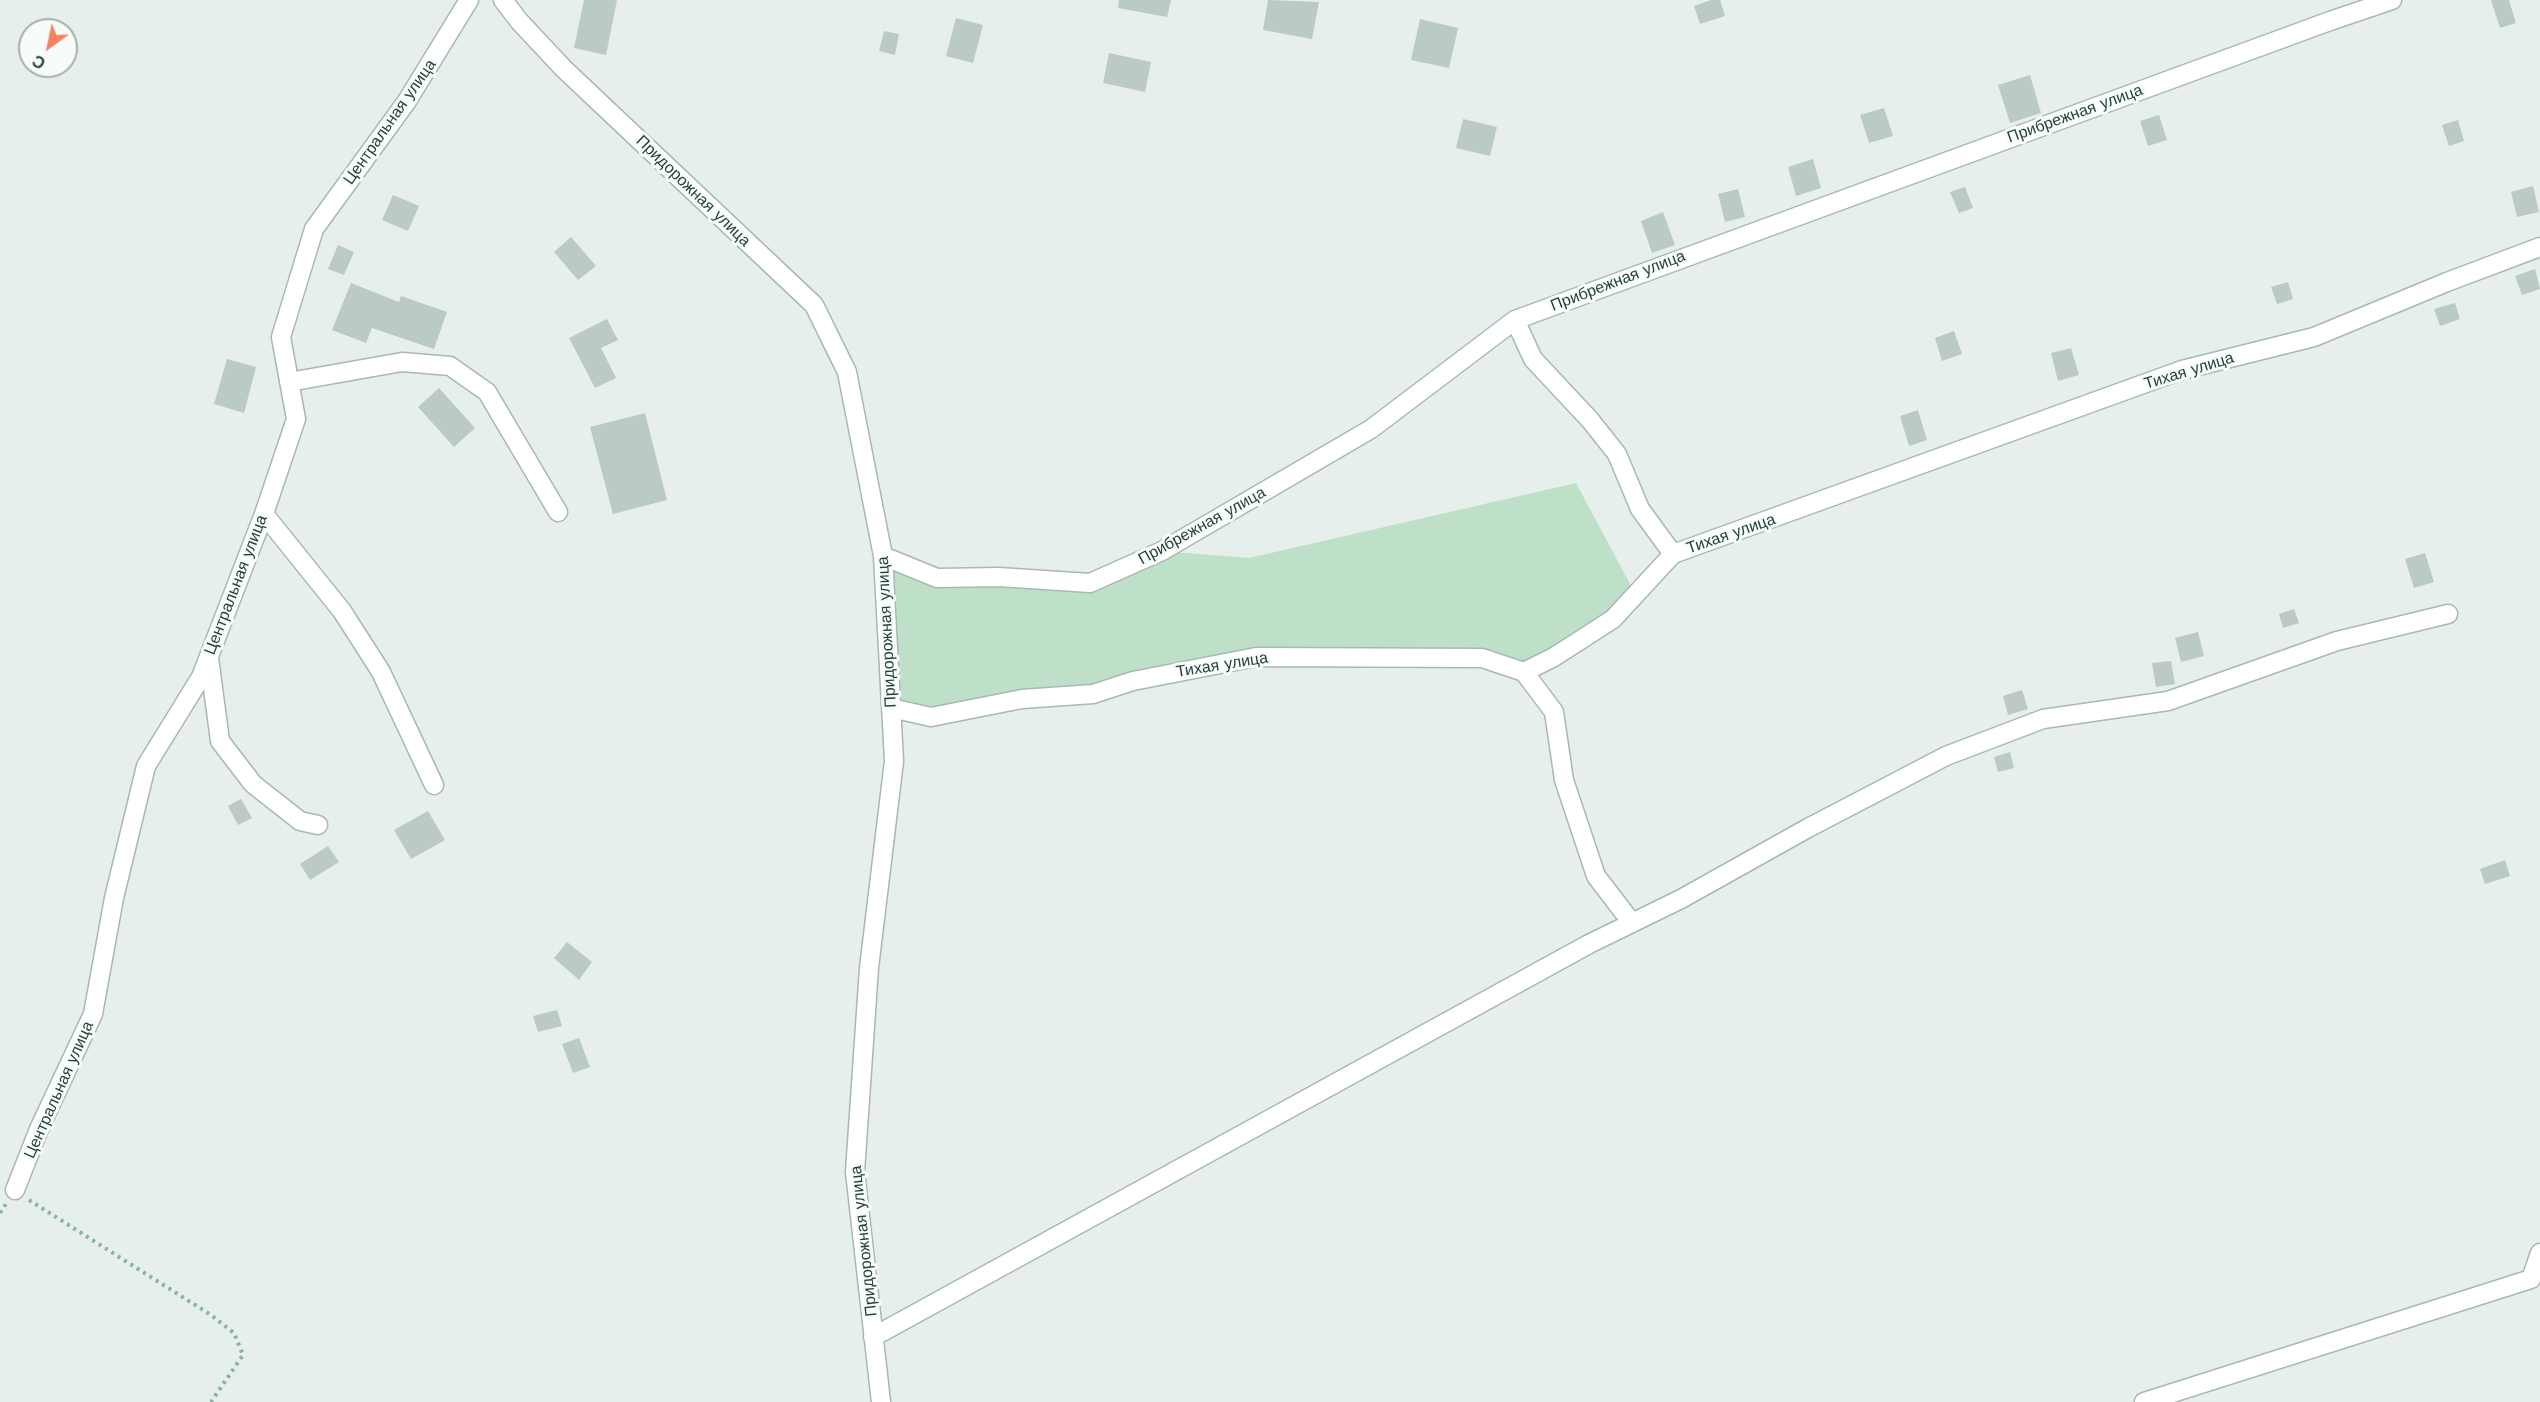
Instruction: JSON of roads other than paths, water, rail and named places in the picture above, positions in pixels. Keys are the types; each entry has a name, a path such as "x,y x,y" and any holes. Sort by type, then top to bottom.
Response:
{"street":[{"name":"Центральная улица","path":"15,1191 39,1130 93,1014 114,898 146,766 201,677 264,514 296,419 281,337 314,229 407,101 470,0"},
{"name":"Придорожная улица","path":"503,0 519,21 564,69 814,305 847,372 883,556 894,761 869,968 855,1172 881,1402"},
{"name":"Прибрежная улица","path":"883,556 937,578 999,577 1090,583 1162,551 1371,429 1515,320 2391,0"},
{"name":"Тихая улица","path":"891,708 931,717 1022,699 1093,694 1133,681 1256,657 1482,658 1524,672 1554,657 1613,619 1673,554 2182,370 2314,337 2447,282 2540,248"},
{"path":"1515,320 1533,359 1590,420 1617,454 1640,509 1673,554"},
{"path":"289,382 402,362 450,366 487,392 558,512"},
{"path":"264,514 342,611 381,672 434,785"},
{"path":"873,1337 1632,923 1946,756 2043,719 2168,701 2337,641 2448,614"},
{"path":"208,657 220,741 253,784 300,821 318,825"},
{"path":"1524,672 1554,712 1564,780 1596,876 1632,923"},
{"path":"2144,1402 2531,1279 2540,1253"}]}
